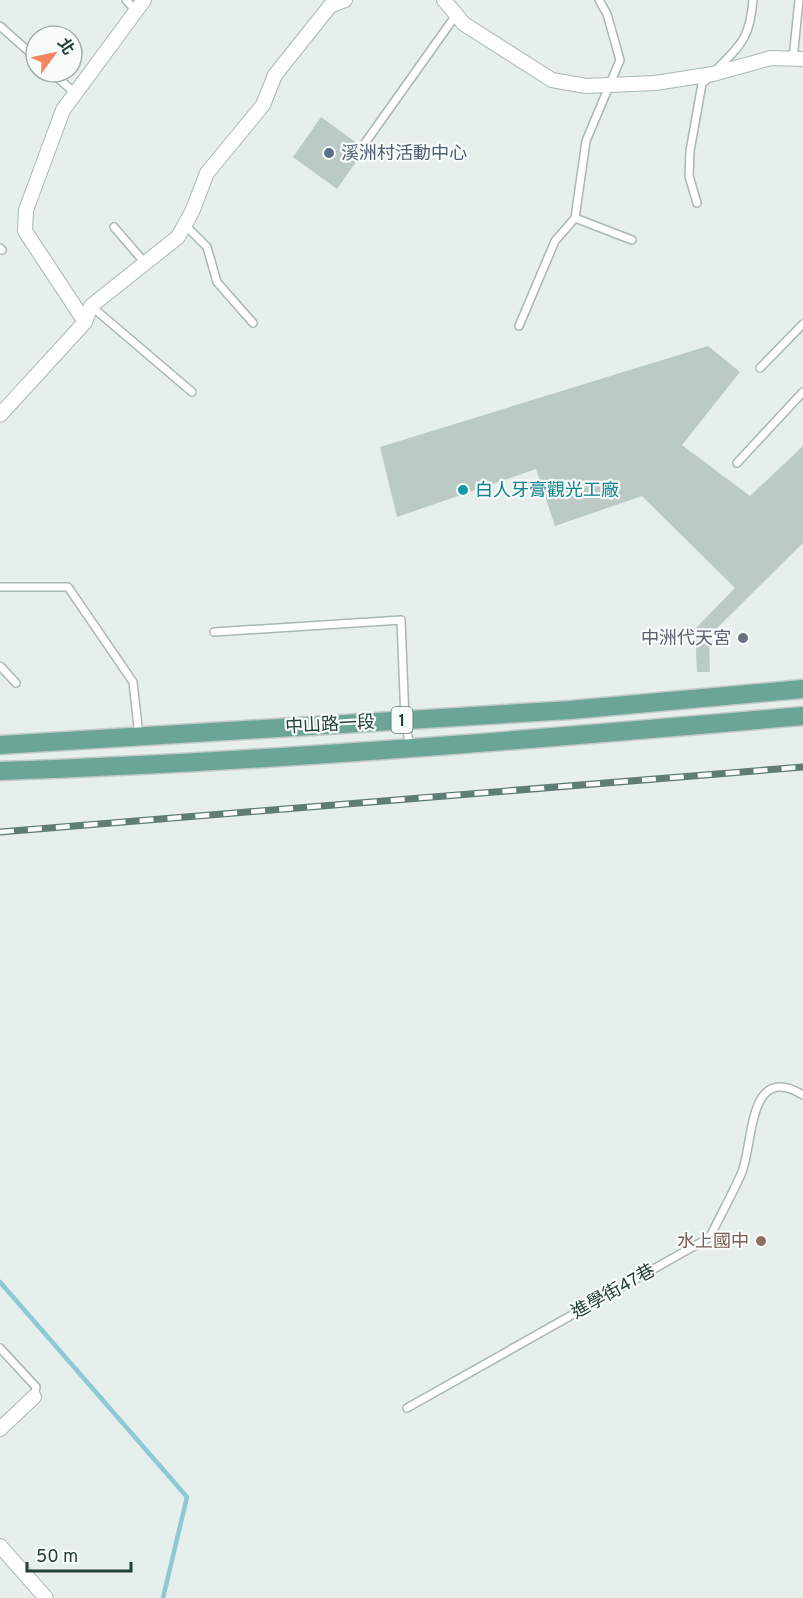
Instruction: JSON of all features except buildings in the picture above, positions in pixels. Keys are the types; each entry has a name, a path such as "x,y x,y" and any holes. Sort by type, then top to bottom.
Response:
{"main road":[{"name":"中山路一段","path":"0,746 570,710 803,689"},
{"name":"中山路一段","path":"0,771 119,767 410,748 803,716"}],"street":[{"path":"0,415 85,322 91,306 178,237 207,173 262,105 275,75 330,6 345,0"},
{"path":"444,0 464,24 552,80 586,86 655,83 713,74 771,58 798,59"},
{"path":"85,322 25,231 26,210 63,110 140,5"},
{"path":"0,1429 34,1397"},
{"path":"0,1546 46,1598"}],"lane":[{"path":"126,0 140,5"},
{"path":"519,326 555,241 575,218 586,141 620,60 607,14 599,0"},
{"path":"697,203 689,176 690,151 702,84 746,38 751,22 753,0"},
{"path":"798,59 799,0"},
{"path":"365,143 456,15"},
{"path":"0,27 24,48"},
{"path":"65,84 75,93"},
{"path":"575,218 633,240"},
{"path":"185,225 207,247 217,282 254,323"},
{"path":"114,227 145,263"},
{"path":"91,306 192,392"},
{"path":"760,368 803,324"},
{"path":"736,463 803,392"},
{"path":"0,587 68,587 133,682 139,738"},
{"path":"214,632 401,620 405,720 410,748"},
{"path":"0,666 16,683"},
{"name":"進學街47巷","path":"407,1408 705,1240 711,1235 742,1170 757,1107 762,1097 768,1090 779,1085 788,1086 803,1095"},
{"path":"0,1348 36,1387 34,1397"}],"waterway":[{"path":"0,1282 187,1497 163,1598"}],"railway":[{"path":"0,832 803,767"}],"place":[{"name":"溪洲村活動中心","path":"329,153"},
{"name":"白人牙膏觀光工廠","path":"463,490"},
{"name":"中洲代天宮","path":"743,638"},
{"name":"水上國中","path":"761,1241"}]}
